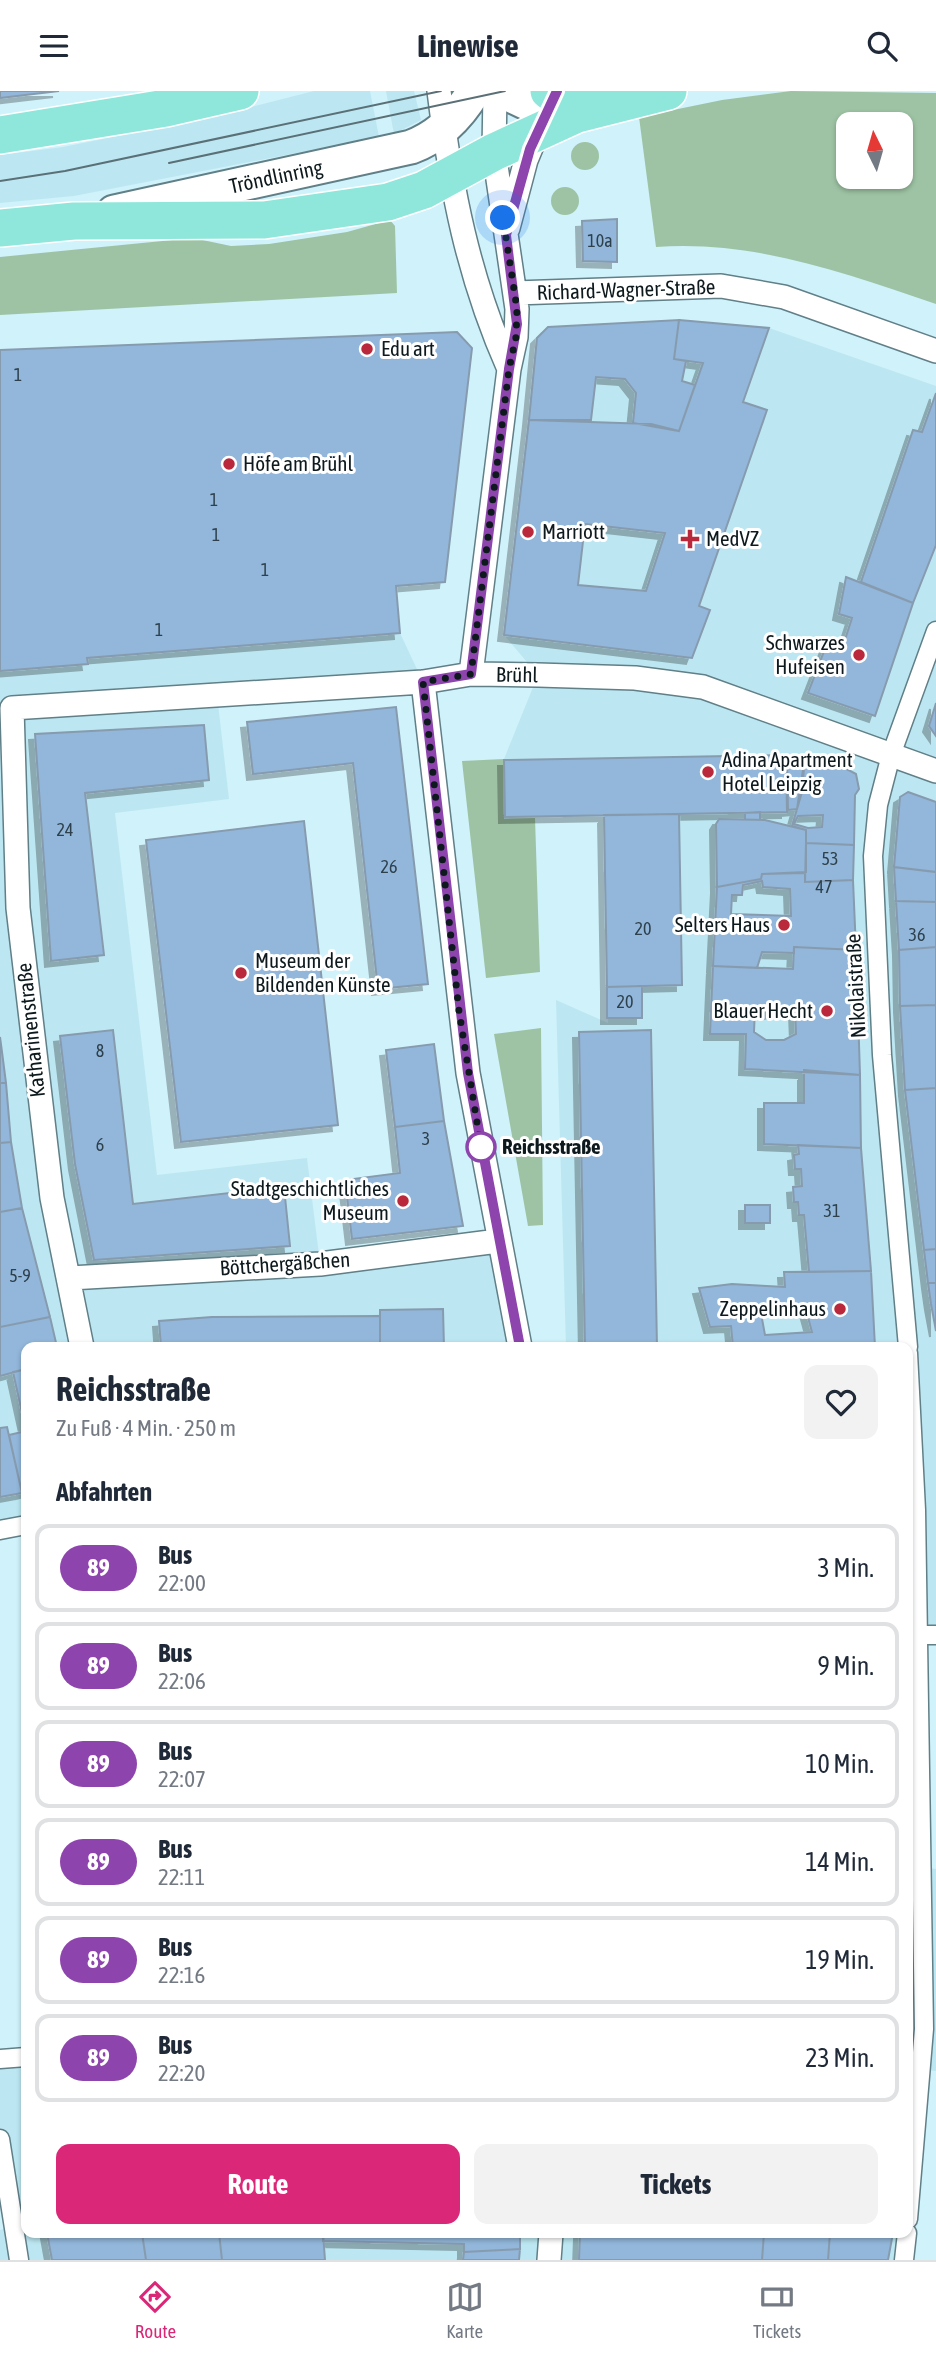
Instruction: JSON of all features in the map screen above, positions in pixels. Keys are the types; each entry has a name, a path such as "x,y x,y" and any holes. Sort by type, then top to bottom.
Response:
{"main road":[{"path":"0,135 166,108 240,91"},
{"path":"549,91 574,103 598,108"},
{"name":"Tröndlinring","path":"74,221 398,151 422,143 475,114 538,131 598,108 668,91"},
{"path":"475,114 541,106 598,108"},
{"name":"Tröndlinring","path":"0,228 74,221 264,220 388,202 424,190 475,114"}],"street":[{"path":"471,674 509,369 516,337 515,293 506,235 475,114"},
{"path":"475,114 465,247 491,328 509,369"},
{"path":"506,235 522,173 538,131"},
{"name":"Richard-Wagner-Straße","path":"515,293 685,286 755,291 784,297 936,351"},
{"name":"Nikolaistraße","path":"908,1342 881,1043 873,856 878,806 891,755 936,631"},
{"name":"Brühl","path":"6,709 423,682 471,674 635,678 703,687 936,772"},
{"path":"423,682 459,1011 498,1241 519,1342"},
{"name":"Katharinenstraße","path":"6,709 18,908 42,1133 52,1198 81,1342"},
{"name":"Böttchergäßchen","path":"70,1278 320,1264 498,1241"},
{"path":"913,1451 916,1510 913,1714 928,1868 922,2070 913,2166"},
{"path":"0,1530 21,1526"},
{"path":"916,1635 936,1635"},
{"path":"0,2059 21,2057"},
{"path":"0,2139 7,2228 19,2260"},
{"path":"549,2260 551,2238"},
{"path":"904,2260 906,2238"}],"shaded area":[{"path":"314,91 370,91 379,137 74,196 0,203 0,155 63,147 207,118"},
{"path":"386,91 414,91 421,120 394,134"},
{"path":"679,320 769,328 936,386 936,1635 917,1635 921,1867 936,1869 936,2071 922,2070 913,2166 913,1342 566,1342 556,1000 608,1023 604,816 504,819 504,759 538,675 504,635 537,338"},
{"path":"457,332 472,348 445,582 396,586 400,633 423,682 217,695 229,799 115,813 157,1175 307,1158 320,1263 498,1241 519,1342 21,1342 21,1526 0,1530 0,350"},
{"path":"21,2057 21,2238 906,2238 904,2260 0,2260 0,2230 13,2227 0,2139 0,2059"}],"green space":[{"path":"791,91 936,93 936,304 799,261 729,249 656,247 639,117 722,100"},
{"path":"585,142 595,146 599,156 595,166 585,170 575,166 571,156 575,146"},
{"path":"565,187 575,191 579,201 575,211 565,215 555,211 551,201 555,191"},
{"path":"390,220 395,226 397,293 0,315 0,257 193,238 231,246 269,244 347,232"},
{"path":"504,759 504,819 535,818 540,972 486,978 462,761"},
{"path":"541,1028 543,1225 528,1226 494,1034"}],"building":[{"path":"0,91 59,91 0,98"},
{"path":"617,219 617,262 583,261 582,221"},
{"path":"679,320 769,328 743,402 767,410 699,606 710,610 692,658 504,635 529,420 651,424 679,431 703,363 674,359","holes":["585,524 665,533 646,591 578,585"]},
{"path":"679,320 674,359 686,361 682,381 695,385 679,431 633,423 636,393 625,379 596,377 591,420 529,420 537,338 548,327"},
{"name":"Höfe am Brühl","path":"457,332 472,348 445,582 396,586 400,633 87,658 88,664 0,671 0,350"},
{"path":"936,393 936,545 913,603 861,582 913,430 922,432"},
{"name":"Schwarzes Hufeisen","path":"846,577 913,603 875,716 808,693 828,641 843,646 852,618 839,614"},
{"path":"936,703 936,736 929,726"},
{"path":"396,707 428,984 378,989 353,763 253,774 247,722"},
{"path":"204,725 209,780 85,793 104,955 51,961 35,734"},
{"path":"786,755 787,812 505,817 504,760"},
{"path":"805,757 836,768 841,766 856,774 859,789 855,795 854,845 806,843 806,830 792,826 802,792","holes":["823,815 822,827 808,828 794,824 798,816"]},
{"path":"805,757 797,809 788,810 787,758"},
{"path":"908,792 936,802 936,872 894,867 900,797"},
{"path":"760,812 760,820 745,820 745,813"},
{"path":"679,814 682,985 607,987 604,815"},
{"path":"719,819 765,820 806,830 806,872 762,874 761,879 717,887 716,824"},
{"name":"Museum der Bildenden Künste","path":"304,821 338,1125 181,1142 146,840"},
{"path":"806,843 854,845 853,880 805,882"},
{"path":"894,867 936,872 936,902 896,901"},
{"name":"Selters Haus","path":"805,873 805,882 853,880 856,950 794,947 794,953 762,952 757,968 713,966 717,887 761,879 762,874","holes":["762,881 763,887 790,889 791,916 731,914 732,895 742,895 743,885"]},
{"path":"896,901 936,902 936,947 899,950"},
{"name":"Blauer Hecht","path":"794,947 856,950 860,1075 745,1069 746,1034 710,1034 713,966 793,969","holes":["755,1008 769,1013 795,1009 796,1034 784,1040 766,1040 754,1032"]},
{"path":"936,947 936,1005 900,1006 899,950"},
{"path":"642,986 642,1018 607,1018 607,987"},
{"path":"936,1005 936,1088 905,1090 900,1006"},
{"path":"113,1030 133,1204 284,1187 290,1246 94,1260 75,1164 60,1036"},
{"path":"651,1030 657,1342 585,1342 579,1032"},
{"path":"0,1037 2,1052 6,1083 0,1083"},
{"path":"434,1044 444,1121 395,1127 386,1050"},
{"path":"804,1070 860,1075 861,1148 764,1144 764,1103 804,1103"},
{"path":"0,1083 6,1083 11,1142 0,1143"},
{"path":"936,1088 936,1249 924,1250 905,1090"},
{"name":"Stadtgeschichtliches Museum","path":"444,1121 463,1226 352,1239 345,1180 400,1173 395,1127"},
{"path":"11,1142 22,1208 0,1212 0,1143"},
{"path":"798,1145 861,1148 871,1271 809,1272 804,1215 799,1215 798,1202 794,1202 793,1187 802,1186 801,1169 795,1169 794,1155 799,1154"},
{"path":"745,1205 770,1205 770,1223 745,1223"},
{"path":"22,1208 50,1317 0,1327 0,1212"},
{"path":"936,1249 936,1283 928,1283 924,1250"},
{"name":"Zeppelinhaus","path":"871,1271 875,1342 733,1342 731,1326 710,1327 699,1288 732,1284 785,1287 784,1272","holes":["810,1305 806,1310 812,1332 765,1335 760,1308"]},
{"path":"928,1283 936,1283 936,1331 931,1304"},
{"path":"443,1309 444,1342 380,1342 380,1310"},
{"path":"380,1316 380,1342 161,1342 159,1321 212,1317"},
{"path":"50,1317 56,1342 21,1342 21,1370 0,1376 0,1327"},
{"path":"21,1370 21,1408 13,1372"},
{"path":"7,1427 21,1493 0,1497 0,1428"},
{"path":"21,1432 21,1489 9,1435"},
{"path":"48,2238 143,2238 146,2260 52,2260"},
{"path":"143,2238 220,2238 222,2260 146,2260"},
{"path":"220,2238 323,2238 325,2260 222,2260"},
{"path":"323,2238 520,2238 520,2249 464,2252 464,2244 323,2241"},
{"path":"580,2238 764,2238 762,2260 579,2260"},
{"path":"764,2238 830,2238 828,2260 762,2260"},
{"path":"830,2238 892,2238 888,2260 828,2260"},
{"path":"520,2249 519,2260 463,2260 464,2252"}],"tram line":[{"path":"0,181 65,171 441,91"},
{"path":"169,163 505,91"}],"bus line":[{"name":"89","path":"519,1342 468,1073 423,682 471,674 509,369 516,337 517,309 506,235 530,149 557,91"}],"place":[{"name":"Edu art","path":"367,349"},
{"name":"Höfe am Brühl","path":"229,464"},
{"name":"Marriott","path":"528,532"},
{"name":"MedVZ","path":"690,539"},
{"name":"Schwarzes Hufeisen","path":"859,655"},
{"name":"Adina Apartment Hotel Leipzig","path":"708,772"},
{"name":"Selters Haus","path":"784,925"},
{"name":"Museum der Bildenden Künste","path":"241,973"},
{"name":"Blauer Hecht","path":"827,1011"},
{"name":"Reichsstraße","path":"481,1147"},
{"name":"Stadtgeschichtliches Museum","path":"403,1201"},
{"name":"Zeppelinhaus","path":"840,1309"}],"route":[{"path":"481,1147 459,1011 423,682 471,674 517,324 503,218"}]}
